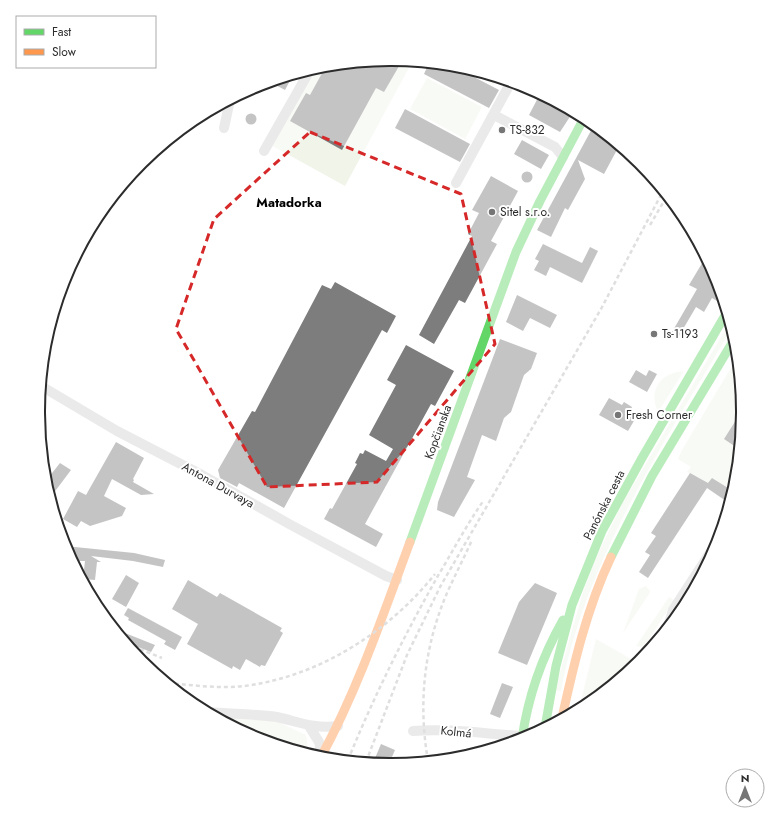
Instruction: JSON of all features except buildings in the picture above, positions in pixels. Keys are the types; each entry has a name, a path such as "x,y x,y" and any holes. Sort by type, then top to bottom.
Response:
{"main road":[{"name":"Kopčianska","path":"324,751 338,726 371,649 516,252 581,124"},
{"name":"Panónska cesta","path":"547,720 556,666 572,605 602,531 613,509 723,319"},
{"path":"564,711 575,660 584,630 599,586 615,549 654,475 729,347"},
{"path":"524,731 536,678 555,632 572,605"}],"street":[{"path":"264,151 306,77"},
{"path":"456,183 508,87"},
{"path":"224,128 228,107"},
{"path":"494,115 555,147 563,157"},
{"name":"Antona Durvaya","path":"46,389 117,431 202,475 386,576 397,580"},
{"path":"672,612 693,580"},
{"path":"222,713 276,717 309,726 325,728 338,726"},
{"path":"309,726 319,742 320,750"},
{"name":"Kolmá","path":"413,731 441,729 508,737"}],"highlighted area":[{"path":"310,132 461,194 495,344 377,482 267,487 176,329 214,219"}],"shaded area":[{"path":"390,66 409,67 345,186 269,144 306,77 345,69"},
{"path":"427,78 482,107 465,139 410,109"},
{"path":"483,79 495,83 494,85"},
{"path":"725,330 727,336 655,458 630,503 608,548 589,594 573,642 561,691 555,690 583,592 595,560 622,504"},
{"path":"733,365 736,412 735,435 733,457 727,487 712,478 706,487 701,484 703,480 687,472 691,467 678,459"},
{"path":"684,371 658,412 654,397 658,384 668,375"},
{"path":"646,586 650,591 649,594 623,633 639,589"},
{"path":"669,597 674,600 645,645 643,647 636,646"},
{"path":"596,639 632,659 601,686 581,699"},
{"path":"230,718 276,721 306,735 308,748 258,731"}],"railway":[{"path":"368,757 407,655 440,587 601,309 660,196"},
{"path":"650,225 664,201"},
{"path":"350,755 379,689 414,619 439,574 484,500"},
{"path":"427,756 425,739 424,697 428,655 439,613 472,540"},
{"path":"177,684 225,687 244,686 272,681 299,673 325,662 374,633 417,595 435,574"},
{"path":"139,649 162,658"}],"traffic: fast":[{"path":"410,542 516,252 540,201 581,124"},
{"path":"546,720 556,666 572,605 602,531 642,458 723,319"},
{"path":"611,557 652,476 729,347"},
{"path":"524,731 528,707 537,677 555,634 563,620"}],"traffic: slow":[{"path":"324,751 347,705 380,624 410,542"},
{"path":"564,711 576,656 588,616 602,576 611,557"}],"place":[{"name":"TS-832","path":"502,130"},
{"name":"Sitel s.r.o.","path":"492,212"},
{"name":"Ts-1193","path":"654,334"},
{"name":"Fresh Corner","path":"618,415"}],"district":[{"name":"Matadorka","path":"289,202"}]}
